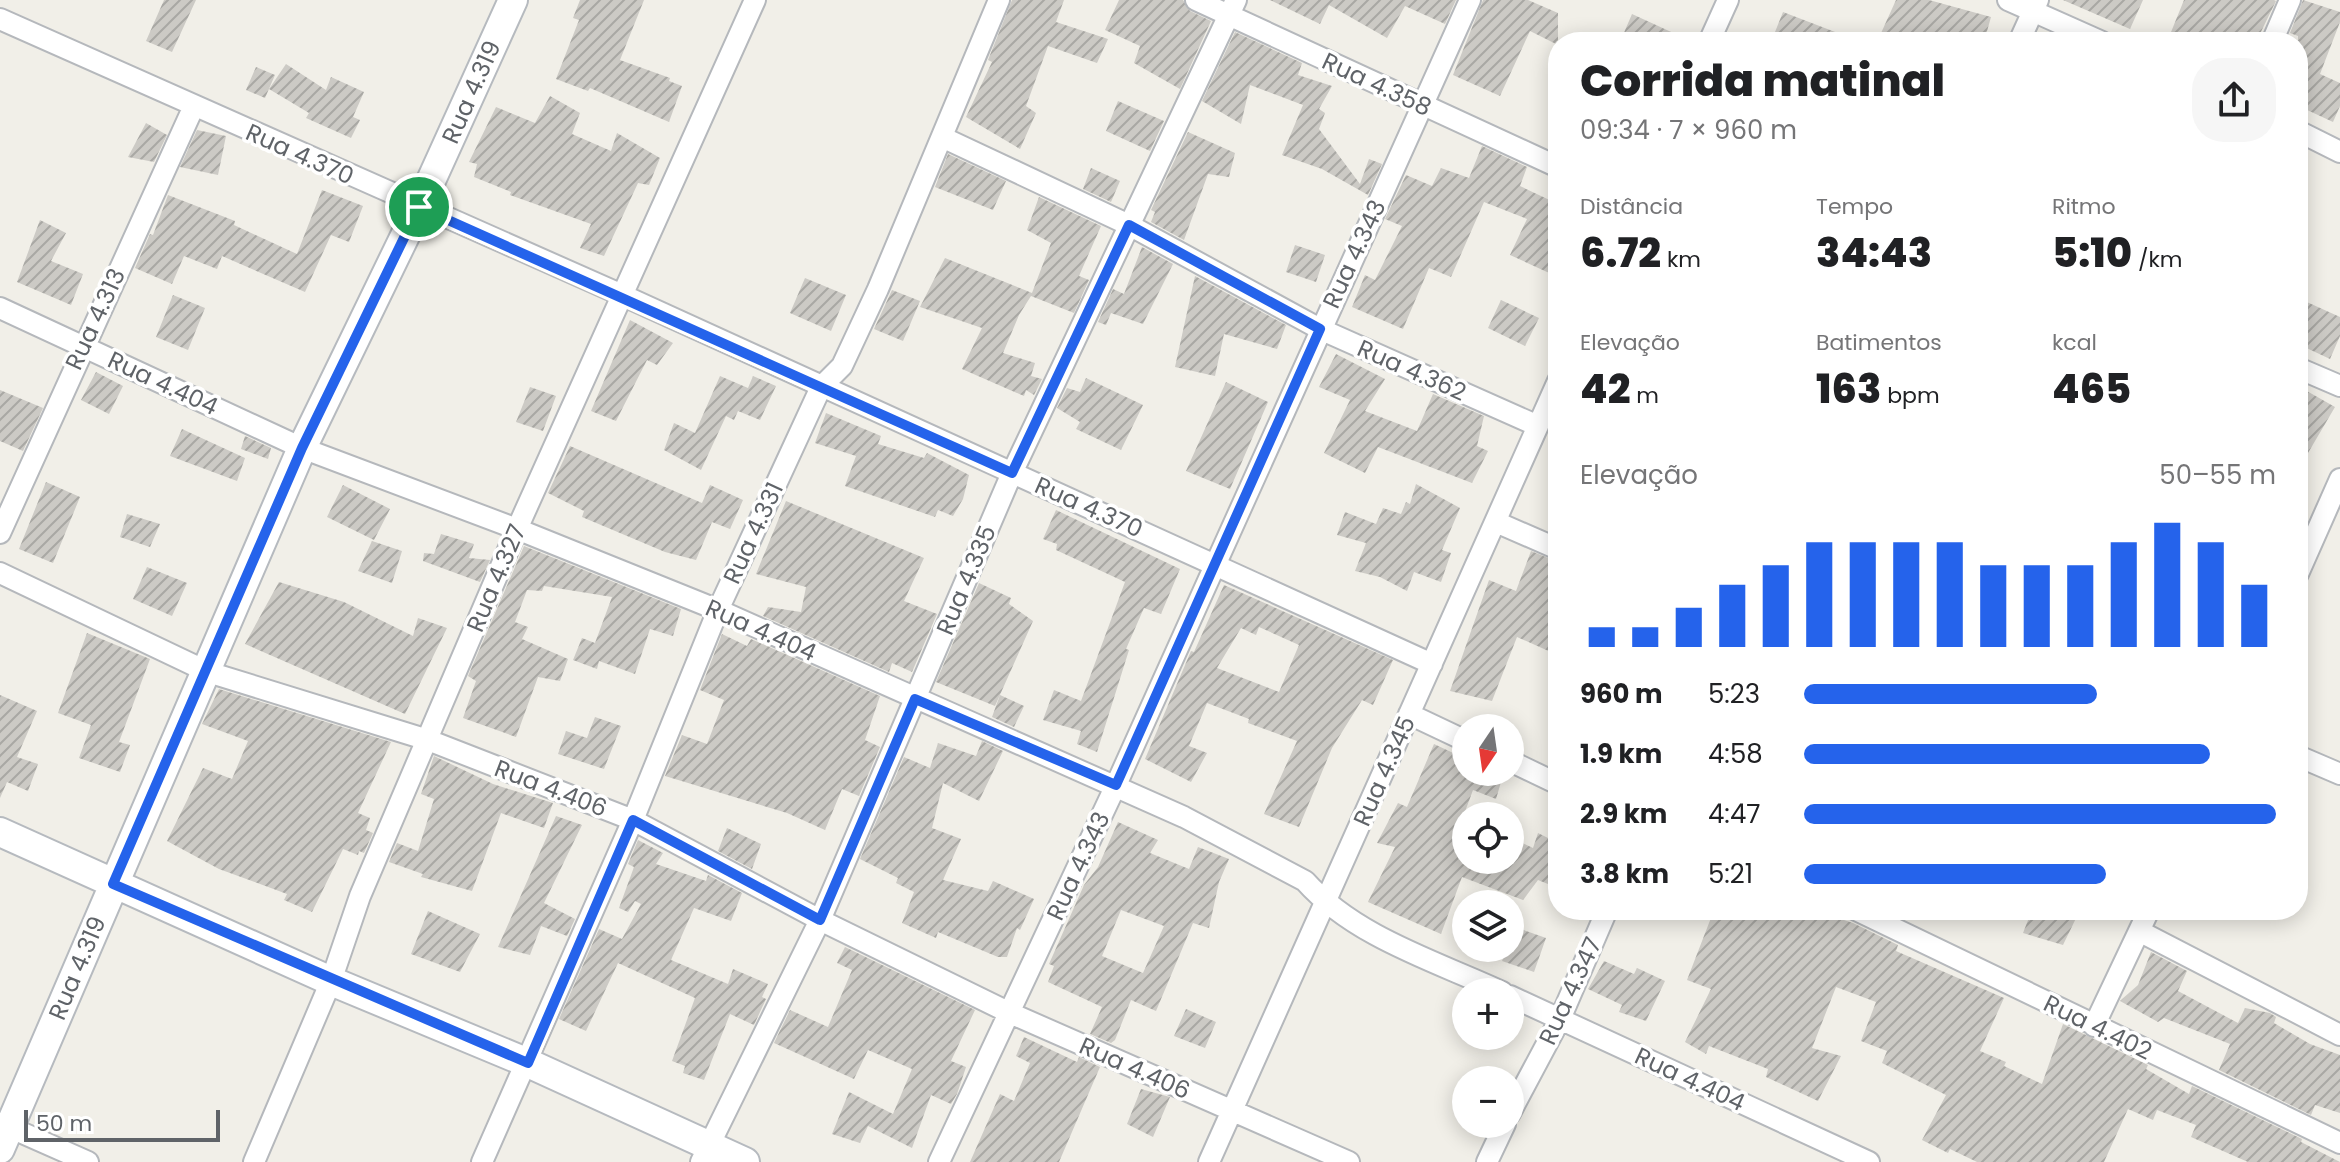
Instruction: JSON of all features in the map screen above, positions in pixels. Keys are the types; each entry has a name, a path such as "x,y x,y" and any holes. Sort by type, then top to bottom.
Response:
{"street":[{"name":"Rua 4.319","path":"3,1133 208,672 302,448 419,207 513,0"},
{"name":"Rua 4.327","path":"254,1162 331,981 360,896 517,529 755,0"},
{"name":"Rua 4.331","path":"482,1162 633,820 718,610 821,387 842,366 944,138 999,0"},
{"name":"Rua 4.358","path":"1196,0 1233,7 1423,105 1548,162"},
{"name":"Rua 4.343","path":"939,1162 1116,785 1470,0"},
{"path":"1714,32 1728,0"},
{"path":"2008,0 2035,6 2083,32"},
{"path":"2276,32 2290,0"},
{"path":"2023,32 2035,6"},
{"name":"Rua 4.335","path":"705,1154 820,920 1012,473 1233,7"},
{"name":"Rua 4.370","path":"0,19 622,295 1432,664"},
{"name":"Rua 4.313","path":"0,533 82,346 194,106"},
{"path":"2308,136 2340,152"},
{"name":"Rua 4.362","path":"944,138 1129,225 1320,329 1538,426"},
{"name":"Rua 4.404","path":"0,308 302,448 517,529 718,610 1116,785 1305,881 1326,904 1361,927 1472,978"},
{"path":"2308,372 2340,386"},
{"name":"Rua 4.345","path":"1209,1162 1548,404"},
{"path":"2308,551 2340,479"},
{"path":"1496,522 1548,545"},
{"name":"Rua 4.406","path":"0,573 208,672 428,740 633,820 820,920 1010,1013 1349,1162"},
{"path":"1409,714 1452,734"},
{"path":"2308,760 2340,774"},
{"path":"1524,768 1548,779"},
{"path":"0,832 331,981 528,1063 705,1154 745,1162"},
{"name":"Rua 4.347","path":"1524,1087 1560,1019 1603,920"},
{"name":"Rua 4.402","path":"1877,920 2340,1143"},
{"path":"2094,1026 2144,920"},
{"path":"2139,931 2340,1034"},
{"name":"Rua 4.404","path":"1524,1002 1869,1162"},
{"path":"3,1133 88,1162"},
{"path":"1487,1162 1498,1138"}],"building":[{"path":"164,0 196,0 172,52 146,41"},
{"path":"580,0 644,0 620,60 670,78 669,81 682,86 669,122 590,88 588,91 556,79 579,20 573,18"},
{"path":"1012,0 1064,0 1056,22 1108,39 1097,63 1048,46 1026,106 1036,113 1020,149 966,117 992,62 988,60"},
{"path":"1119,0 1183,0 1190,11 1211,21 1180,89 1134,63 1140,46 1105,30"},
{"path":"1270,0 1456,0 1445,24 1405,6 1387,38 1329,5 1320,24"},
{"path":"1483,0 1528,0 1558,13 1558,32 1548,32 1548,40 1530,31 1500,96 1453,75"},
{"path":"1896,0 1929,0 1991,17 1987,32 1882,32"},
{"path":"2063,0 2143,0 2130,29"},
{"path":"2184,0 2276,1 2261,32 2171,32"},
{"path":"2303,0 2340,12 2340,22 2320,74 2340,83 2340,106 2333,122 2308,110 2308,32 2290,32"},
{"path":"1783,12 1835,32 1775,32"},
{"path":"1632,14 1671,32 1624,32"},
{"path":"1235,32 1302,63 1298,75 1332,86 1319,109 1325,113 1319,129 1360,184 1369,159 1382,164 1368,195 1322,169 1282,155 1303,105 1250,85 1241,124 1202,101"},
{"path":"286,64 326,90 331,77 364,92 353,117 360,120 351,138 306,118 309,113 269,89"},
{"path":"256,67 275,75 265,98 246,90"},
{"path":"550,96 580,113 572,134 611,151 617,133 660,158 649,185 638,183 604,256 580,248 591,224 510,195 511,192 474,177 477,164 469,162 496,107 535,123"},
{"path":"1118,101 1164,121 1150,151 1106,131"},
{"path":"146,123 167,135 154,162 128,157"},
{"path":"197,130 226,136 218,175 180,167"},
{"path":"1188,132 1235,153 1229,177 1208,174 1184,240 1151,222 1155,212 1151,210"},
{"path":"1482,146 1527,167 1520,186 1548,199 1548,272 1510,255 1527,219 1484,202 1451,277 1429,268 1403,329 1352,307 1365,275 1375,280 1402,226 1385,219 1406,175 1432,186 1441,168 1469,178"},
{"path":"948,154 1006,181 993,210 935,187"},
{"path":"1091,168 1120,181 1111,202 1083,189"},
{"path":"322,190 363,206 349,242 331,235 305,292 222,256 217,269 184,256 172,284 135,268 150,234 153,235 168,195 235,221 234,225 297,254"},
{"path":"1039,197 1101,226 1079,276 1089,280 1074,313 1031,296 1019,315 1003,353 1035,363 1031,376 1042,379 1034,395 1026,390 1024,396 962,369 982,328 920,307 945,258 1032,293 1051,243 1027,230"},
{"path":"40,220 66,233 51,261 83,274 71,305 17,282"},
{"path":"1295,245 1325,255 1316,282 1286,272"},
{"path":"1142,247 1173,264 1143,324 1111,313 1106,325 1098,322 1113,289 1124,294"},
{"path":"1195,276 1286,325 1277,349 1224,334 1215,376 1175,367"},
{"path":"805,278 846,295 831,331 790,313"},
{"path":"892,290 920,301 903,341 874,329"},
{"path":"173,295 205,308 188,350 156,337"},
{"path":"1501,300 1539,318 1525,346 1488,328"},
{"path":"2308,303 2340,317 2340,336 2330,359 2308,349"},
{"path":"630,320 673,343 657,365 647,360 616,421 591,411"},
{"path":"1336,354 1385,379 1365,411 1417,431 1433,394 1484,416 1477,446 1488,451 1472,483 1378,447 1365,473 1324,453 1350,400 1319,387"},
{"path":"96,372 123,386 109,414 81,400"},
{"path":"720,376 748,388 753,376 776,386 760,420 738,411 734,420 726,416 701,470 664,450 674,423 695,433"},
{"path":"1086,378 1143,405 1121,450 1076,429 1080,422 1057,408 1067,388 1080,392"},
{"path":"1226,382 1268,402 1230,489 1186,471"},
{"path":"530,387 556,396 543,431 516,422"},
{"path":"0,390 43,408 23,451 0,441"},
{"path":"2308,392 2335,407 2308,453"},
{"path":"826,413 881,436 878,444 924,458 927,453 969,475 963,499 953,516 938,510 935,517 845,486 856,456 815,443"},
{"path":"182,429 245,458 237,481 170,456"},
{"path":"245,436 271,448 268,459 241,449"},
{"path":"570,446 702,503 710,485 743,500 730,529 712,522 696,560 665,552 582,517 584,511 548,493"},
{"path":"46,482 80,497 53,563 19,549"},
{"path":"1416,484 1460,508 1442,550 1451,553 1441,582 1414,572 1407,591 1380,577 1355,571 1366,543 1337,535 1345,512 1376,524 1383,508 1401,514 1406,502 1410,504"},
{"path":"343,485 390,509 374,540 327,517"},
{"path":"786,501 924,558 904,601 937,614 912,672 892,663 889,672 763,616 768,607 801,612 806,587 756,574"},
{"path":"1056,510 1180,569 1161,614 1144,608 1126,649 1129,650 1097,752 1077,744 1081,731 1043,720 1054,690 1081,701 1125,582 1056,550 1057,544 1043,539"},
{"path":"127,514 160,524 150,547 120,537"},
{"path":"441,534 474,544 469,558 490,560 480,582 423,561 424,553 434,554"},
{"path":"372,541 402,551 392,583 358,571"},
{"path":"524,546 681,609 673,636 650,629 635,674 599,661 597,669 573,660 582,638 595,643 612,597 544,586 542,591 527,590 515,622 528,627 522,639 568,659 560,681 538,677 516,737 463,718 476,681 468,676"},
{"path":"1531,551 1548,558 1548,651 1517,637 1492,701 1450,691 1489,580 1516,591"},
{"path":"147,567 187,583 172,616 133,599"},
{"path":"279,582 344,602 413,636 418,618 447,628 405,714 245,644"},
{"path":"979,583 1011,598 1009,604 1033,621 995,706 936,682"},
{"path":"1224,585 1393,660 1373,705 1362,700 1332,748 1299,827 1264,814 1297,741 1248,723 1249,719 1207,703 1189,746 1207,753 1191,782 1145,759 1191,651 1194,652","holes":["1259,627 1299,645 1279,692 1217,668 1241,628 1256,635"]},
{"path":"87,633 150,659 119,742 130,745 120,772 79,758 91,725 58,713"},
{"path":"722,634 747,646 751,639 880,696 865,740 880,747 859,796 842,789 825,830 787,813 665,776 682,735 707,744 724,700 700,690"},
{"path":"219,689 391,742 358,813 370,818 366,830 373,833 364,853 359,851 358,855 343,849 312,912 284,900 287,894 219,869 167,841 203,768 232,779 248,741 202,724"},
{"path":"0,695 37,711 17,757 38,764 28,791 7,782 0,798"},
{"path":"1000,695 1024,706 1014,727 992,717"},
{"path":"595,717 621,726 604,769 558,754 566,731 587,738"},
{"path":"982,741 1003,751 979,801 943,783 932,828 961,839 943,880 988,891 993,881 1034,899 1020,930 1017,928 1007,957 998,957 938,932 936,938 902,923 914,892 896,883 898,878 860,859 904,757 930,768 938,743 976,756"},
{"path":"1434,744 1452,752 1452,786 1500,786 1496,799 1473,790 1469,802 1452,802 1452,874 1524,874 1524,844 1533,848 1538,833 1548,838 1548,884 1538,880 1524,899 1524,890 1496,890 1462,877 1457,890 1452,890 1452,904 1441,934 1368,902 1395,847 1377,843 1398,803 1407,807"},
{"path":"434,756 493,784 553,803 544,828 501,813 472,891 421,877 423,874 389,862 397,843 418,851 434,799 421,794"},
{"path":"556,816 582,825 544,903 575,919 567,936 541,926 530,955 498,947"},
{"path":"1118,822 1158,840 1150,853 1189,869 1198,847 1229,859 1219,882 1209,928 1193,923 1156,1011 1131,1000 1111,1043 1090,1034 1102,1007 1048,982 1054,966 1049,964 1084,885 1098,867","holes":["1121,910 1164,926 1143,973 1102,956"]},
{"path":"727,828 761,844 752,869 718,851"},
{"path":"638,840 663,853 656,864 706,881 708,875 742,893 731,921 694,908 671,960 728,984 733,969 768,984 762,997 766,999 754,1025 730,1014 704,1080 683,1073 685,1066 672,1061 695,998 618,963 586,1031 559,1019 599,929 622,939 641,904 635,901 628,912 619,908 634,867 628,864"},
{"path":"428,911 480,934 460,972 411,954"},
{"path":"1710,920 1844,920 1898,945 1896,951 2004,998 1980,1051 2006,1062 2004,1066 2042,1084 2063,1024 2148,1065 2146,1069 2189,1094 2192,1086 2302,1139 2301,1142 2340,1162 2248,1162 2191,1137 2196,1125 2157,1110 2153,1120 2128,1109 2104,1162 1977,1162 1950,1149 1948,1153 1922,1140 1946,1095 1882,1063 1887,1051 1861,1041 1876,1002 1836,987 1812,1048 1841,1056 1818,1101 1766,1077 1768,1069 1709,1046 1706,1054 1685,1042 1711,989 1687,980"},
{"path":"2028,920 2075,920 2063,945 2023,933"},
{"path":"1524,930 1546,938 1534,972 1505,962 1524,962"},
{"path":"845,947 975,1010 951,1061 966,1067 957,1094 951,1104 931,1095 912,1148 868,1126 860,1143 832,1134 849,1092 893,1114 912,1069 868,1050 854,1079 774,1043 790,1010 828,1027 852,970 837,963"},
{"path":"2151,952 2187,971 2178,991 2238,1023 2245,1008 2270,1013 2276,1017 2274,1023 2310,1044 2340,1055 2340,1113 2315,1105 2311,1115 2219,1070 2230,1044 2164,1018 2158,1022 2120,1001 2138,985"},
{"path":"1604,961 1634,974 1637,968 1665,981 1646,1021 1619,1012 1622,1005 1588,989"},
{"path":"1186,1009 1216,1022 1205,1048 1174,1036"},
{"path":"1024,1037 1077,1062 1079,1057 1100,1067 1059,1162 970,1162 1000,1094 1014,1101 1030,1063 1016,1056"},
{"path":"1141,1089 1170,1097 1153,1137 1127,1124"}],"route":[{"path":"419,207 622,295 1012,473 1129,225 1320,329 1116,785 915,699 820,920 633,820 528,1063 331,981 113,884 208,672 302,448 419,207"}]}
